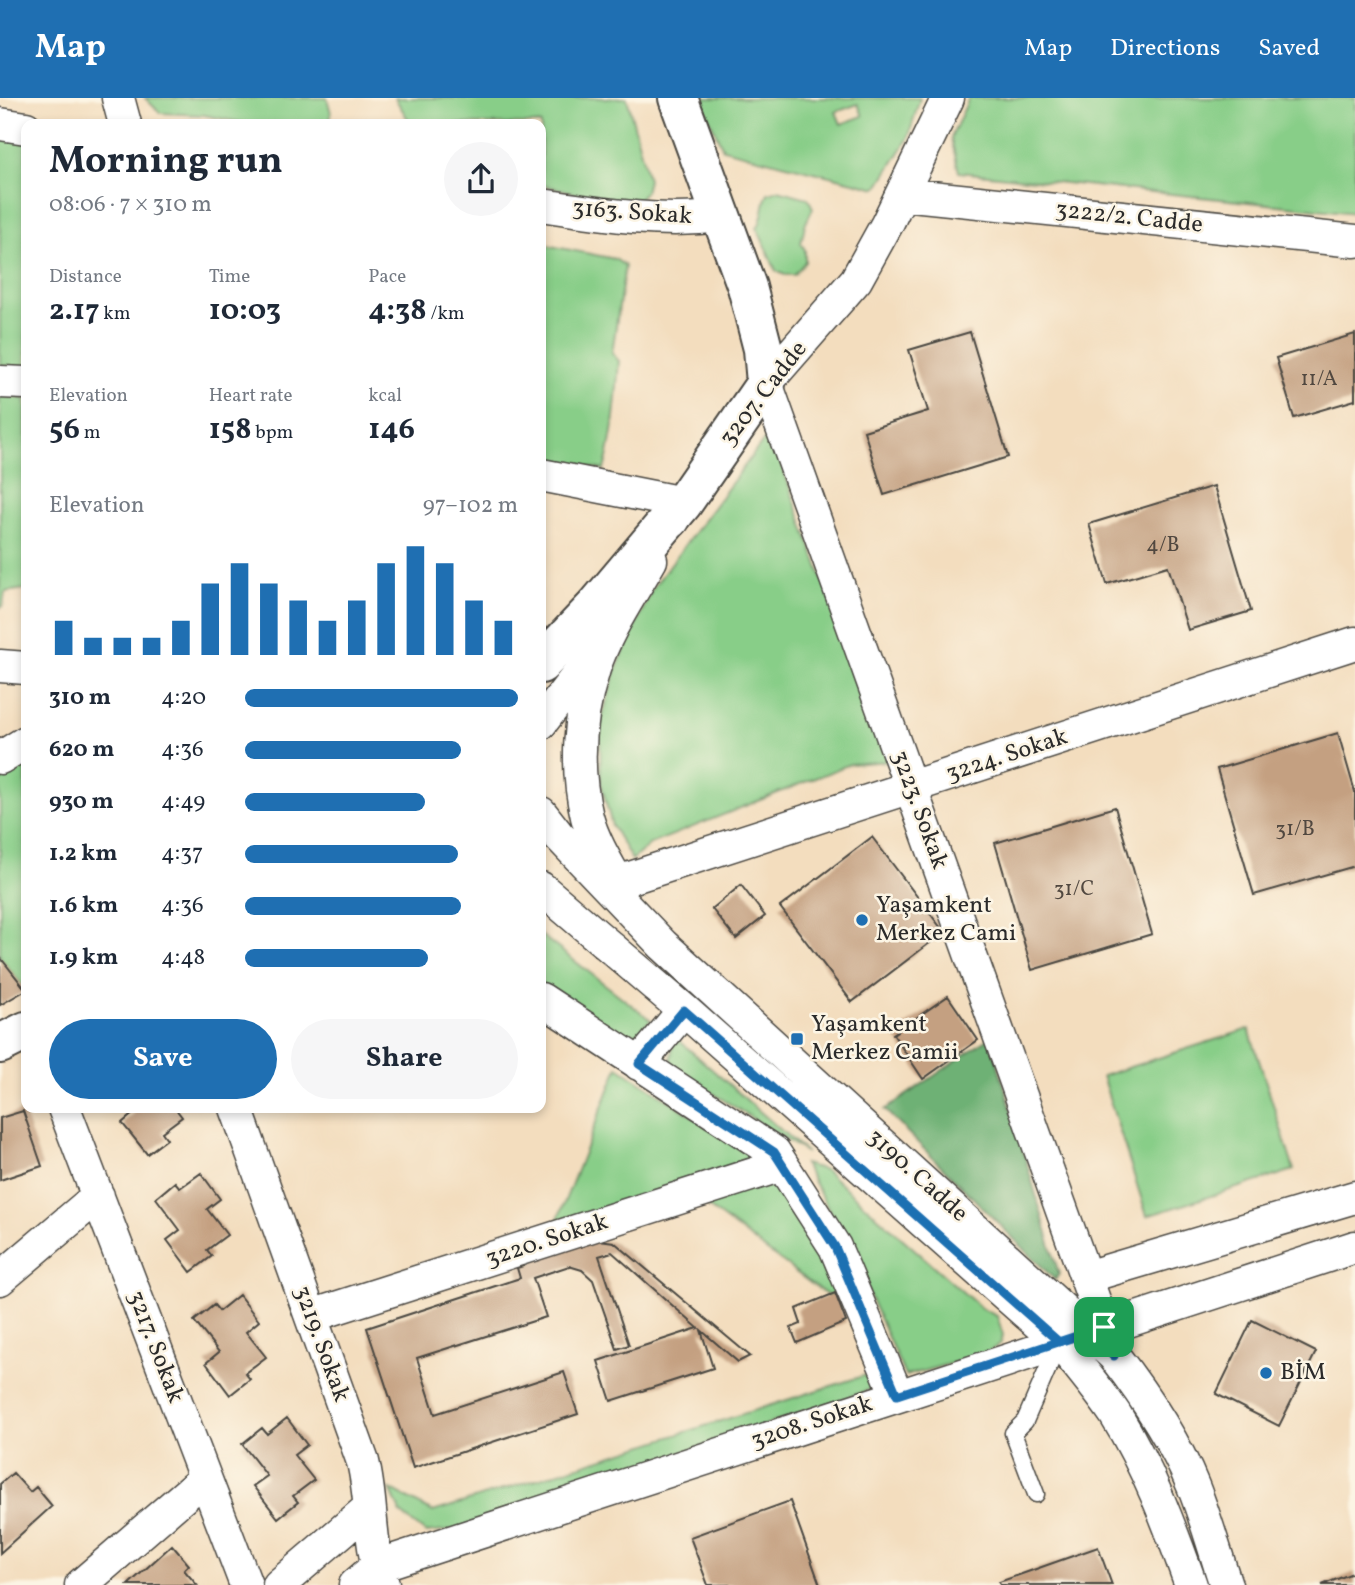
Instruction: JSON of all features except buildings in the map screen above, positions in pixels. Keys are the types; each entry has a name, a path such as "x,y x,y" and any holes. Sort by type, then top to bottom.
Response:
{"street":[{"path":"118,98 124,119"},
{"path":"678,98 756,316 763,348 766,383"},
{"name":"3207. Cadde","path":"546,658 597,605 684,503 766,383 856,280 902,194 948,98"},
{"path":"0,124 21,127"},
{"name":"3222/2. Cadde","path":"902,194 1355,241"},
{"name":"3163. Sokak","path":"546,206 641,218 687,219 722,216"},
{"path":"0,382 21,383"},
{"name":"3223. Sokak","path":"766,383 1086,1277 1103,1338"},
{"path":"546,476 684,503 619,615 581,673 546,717"},
{"path":"619,615 594,668 579,747 581,779 587,818 601,851 618,882 663,945"},
{"name":"3224. Sokak","path":"618,882 1355,643"},
{"path":"0,666 21,668"},
{"path":"0,758 21,746"},
{"name":"3190. Cadde","path":"546,819 663,945 1103,1338 1155,1414 1194,1487 1226,1585"},
{"name":"3190. Cadde","path":"546,892 684,1010 1059,1342 1091,1380 1135,1449 1154,1488 1191,1585"},
{"path":"546,1002 774,1152 835,1247 897,1395"},
{"path":"639,1064 684,1010"},
{"path":"0,1044 21,1034"},
{"name":"3217. Sokak","path":"66,1113 246,1585"},
{"name":"3219. Sokak","path":"238,1113 363,1462 369,1508 372,1579"},
{"name":"3220. Sokak","path":"311,1316 782,1165"},
{"path":"0,1279 97,1196"},
{"path":"1086,1277 1355,1197"},
{"name":"3208. Sokak","path":"372,1579 897,1395 1059,1342 1103,1338 1355,1247"},
{"path":"81,1585 205,1478"},
{"path":"279,1585 369,1508"}],"lane":[{"path":"1036,1494 1013,1433 1025,1421 1059,1342"}],"green space":[{"path":"145,98 327,98 331,113 330,119 224,119 204,115 160,113"},
{"path":"395,98 627,98 648,180 645,192 635,203 604,204 546,186 546,119 408,119"},
{"path":"700,98 920,98 908,139 877,188 723,149","holes":["858,104 863,116 841,124 836,112"]},
{"path":"969,98 1355,98 1355,213 959,172 951,138"},
{"path":"0,132 21,134 21,367 0,365"},
{"path":"778,190 808,198 813,208 801,243 805,250 805,262 794,275 776,271 757,228 768,193"},
{"path":"546,245 615,259 625,266 612,353 619,361 616,402 604,470 546,458"},
{"path":"0,396 21,398 21,590 5,592 3,606 0,608"},
{"path":"764,440 777,452 888,761 850,764 650,844 632,860 612,826 601,783 600,724 617,667 652,589"},
{"path":"21,765 21,984 0,957 0,776"},
{"path":"546,939 651,1020 629,1040 546,987"},
{"path":"1249,1029 1294,1170 1147,1216 1102,1076"},
{"path":"674,1036 807,1153 670,1066"},
{"path":"990,1037 1059,1274 1055,1280 885,1110"},
{"path":"618,1067 756,1158 555,1226"},
{"path":"804,1164 825,1170 982,1309 997,1316 1003,1335 1001,1343 986,1354 905,1376 844,1238"},
{"path":"777,1181 816,1240 835,1293 828,1296 700,1201"},
{"path":"866,1375 872,1389 455,1530 426,1533 401,1514 390,1489 433,1512"}],"place":[{"name":"Yaşamkent Merkez Cami","path":"862,920"},
{"name":"Yaşamkent Merkez Camii","path":"797,1039"},
{"name":"BİM","path":"1266,1373"}],"route":[{"path":"1104,1327 1090,1332 897,1395 835,1247 774,1152 639,1064 684,1010 1059,1342 1090,1332 1114,1356 1104,1327"}]}
